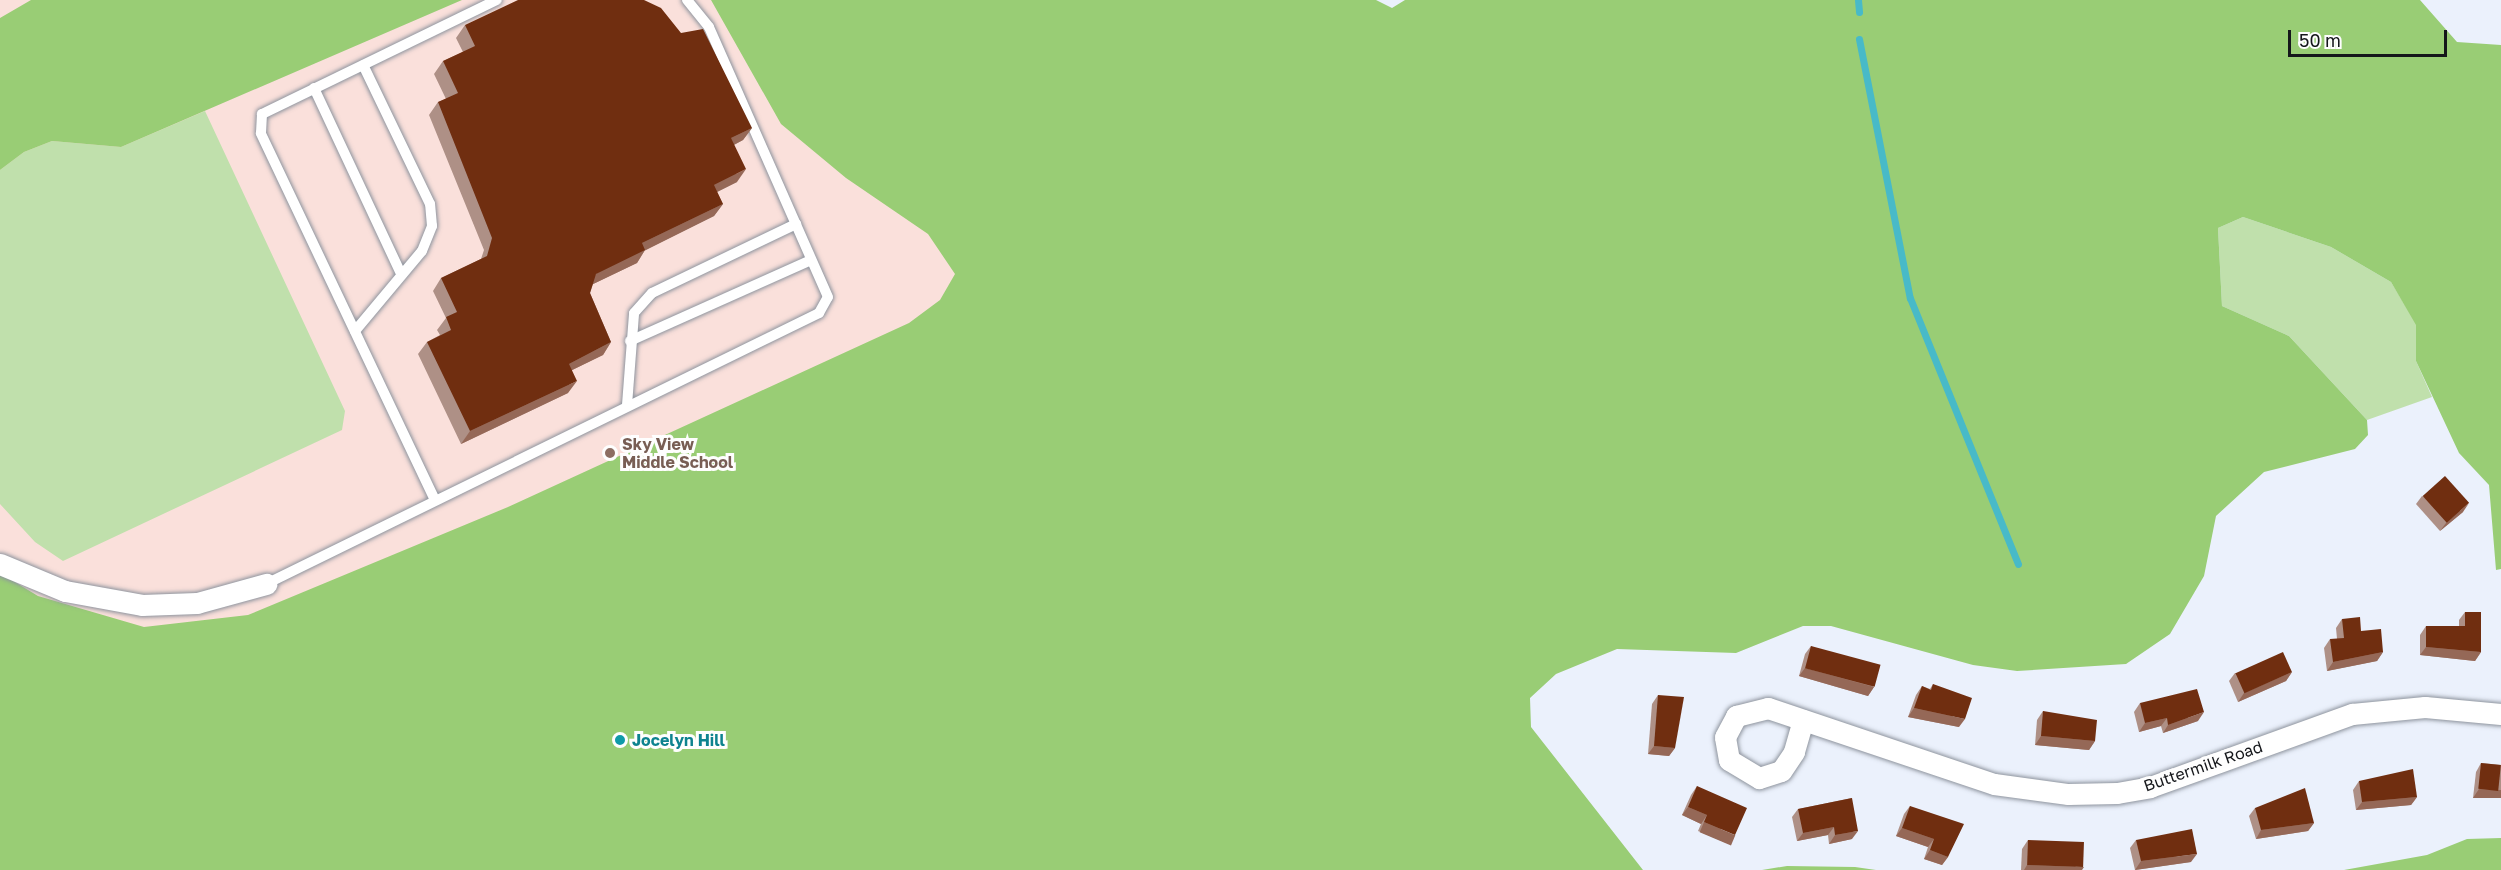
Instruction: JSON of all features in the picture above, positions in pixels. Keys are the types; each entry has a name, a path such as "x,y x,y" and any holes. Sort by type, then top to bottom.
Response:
{"street":[{"path":"0,564 65,591 142,605 197,603 266,584"},
{"name":"Buttermilk Road","path":"1803,720 1962,775 2068,794 2150,787 2352,714 2425,706 2501,714"}],"lane":[{"path":"434,498 261,133 261,114 498,0"},
{"path":"266,584 434,498 819,313 828,297 709,27 687,0"},
{"path":"355,331 400,272 422,251 432,226 430,204 363,65"},
{"path":"314,88 400,272"},
{"path":"627,405 630,341 634,313 652,293 796,224"},
{"path":"630,341 811,260"}],"shaded area":[{"name":"Sky View Middle School","path":"0,0 1260,0 1371,279 0,870"}],"green space":[{"path":"31,0 462,0 121,147 52,141 24,152 0,170 0,18"},
{"path":"711,0 1376,0 1392,8 1405,0 2420,0 2457,42 2501,45 2501,569 2496,570 2489,485 2459,453 2416,361 2416,325 2391,282 2331,247 2243,217 2218,228 2222,306 2289,336 2367,420 2368,435 2355,449 2264,472 2216,516 2204,576 2170,634 2126,664 2017,671 1973,665 1831,626 1803,626 1736,653 1617,649 1556,674 1530,698 1531,727 1643,870 0,870 0,573 38,596 144,627 248,615 508,507 909,323 940,300 955,274 928,234 846,178 781,124"},
{"path":"205,111 345,411 342,430 63,561 35,542 0,504 0,170 24,152 52,141 121,147"},
{"path":"2243,217 2331,247 2391,282 2417,325 2416,361 2432,397 2367,420 2289,336 2222,306 2218,228"},
{"path":"2501,838 2501,870 2344,870 2427,855 2467,839"},
{"path":"1787,866 1855,867 1876,870 1762,870"}],"building":[{"path":"518,0 644,0 661,8 681,33 703,29 752,128 731,138 746,169 714,185 723,204 642,243 645,250 596,274 590,293 611,342 569,364 577,381 470,431 427,342 451,330 446,317 457,312 441,278 487,256 492,238 438,102 458,93 443,61 475,46 465,25"},
{"path":"2445,476 2469,503 2447,523 2423,496"},
{"path":"2465,612 2481,612 2481,652 2426,647 2426,626 2465,626"},
{"path":"2360,617 2361,631 2381,629 2383,652 2333,662 2330,639 2344,638 2342,619"},
{"path":"1811,646 1881,665 1875,687 1805,668"},
{"path":"2283,652 2292,672 2244,693 2235,673"},
{"path":"1933,684 1972,698 1965,719 1914,708 1922,686 1931,690"},
{"path":"2197,689 2204,712 2168,725 2167,718 2145,723 2140,703"},
{"path":"1658,695 1684,697 1675,748 1654,746"},
{"path":"2043,711 2097,720 2095,741 2041,736"},
{"path":"2481,763 2501,765 2498,791 2478,789"},
{"path":"2413,769 2417,797 2362,802 2359,781"},
{"path":"1697,786 1747,808 1735,835 1704,822 1707,815 1688,807"},
{"path":"2305,788 2314,823 2261,830 2255,808"},
{"path":"1852,798 1858,831 1835,835 1834,827 1803,833 1798,809"},
{"path":"1910,806 1964,824 1948,857 1930,850 1934,839 1902,828"},
{"path":"2192,829 2197,854 2141,861 2136,840"},
{"path":"2028,840 2084,842 2083,867 2027,865"}],"waterway":[{"path":"1858,0 1859,12"},
{"path":"1859,39 1910,298 2018,564"}],"place":[{"name":"Sky View Middle School","path":"610,453"},
{"name":"Jocelyn Hill","path":"620,740"}]}
